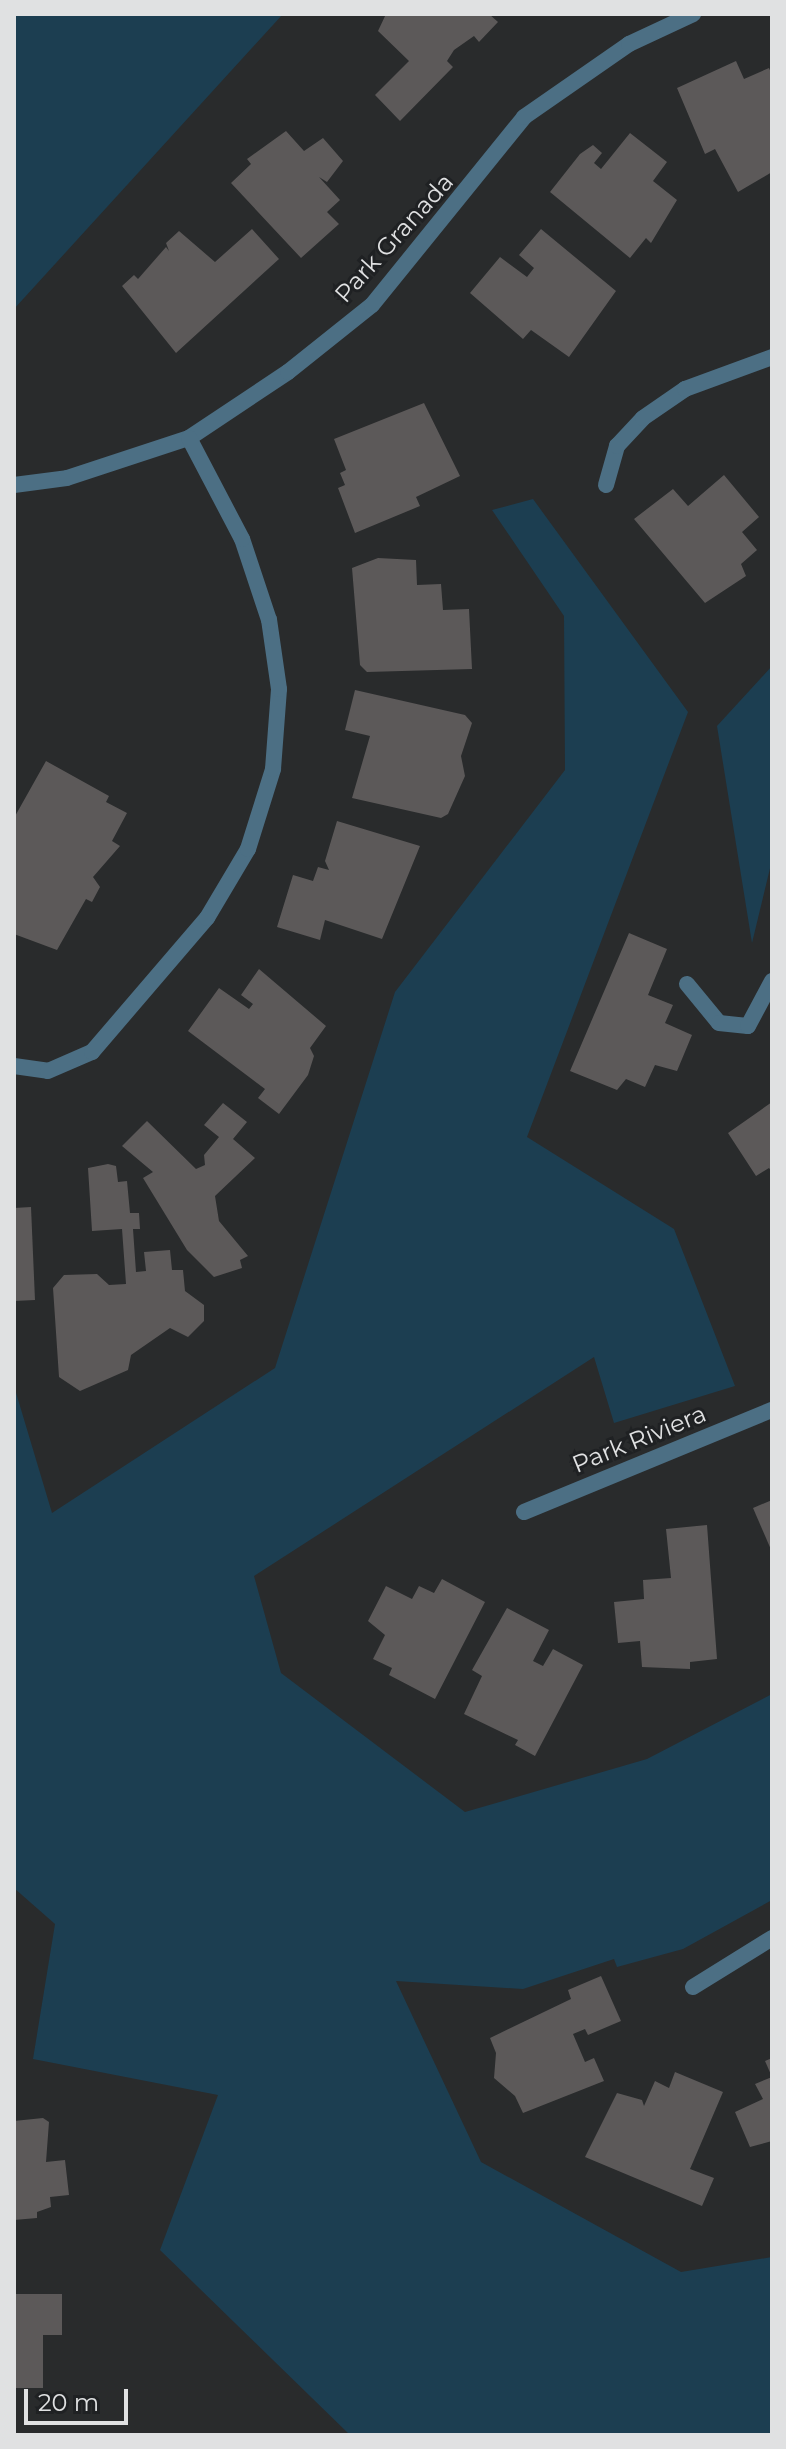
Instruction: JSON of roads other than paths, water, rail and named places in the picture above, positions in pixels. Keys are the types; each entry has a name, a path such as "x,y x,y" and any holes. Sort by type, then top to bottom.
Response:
{"street":[{"name":"Park Granada","path":"14,485 67,478 189,438 372,305 524,117 629,44 693,14"},
{"path":"606,485 617,446 643,418 685,389 772,357"},
{"path":"14,1066 48,1071 92,1052 207,918 248,849 273,769 279,689 269,620 242,539 189,438"},
{"path":"687,984 719,1023 748,1026 772,981"},
{"name":"Park Riviera","path":"524,1512 772,1410"},
{"path":"693,1987 772,1938"}]}
